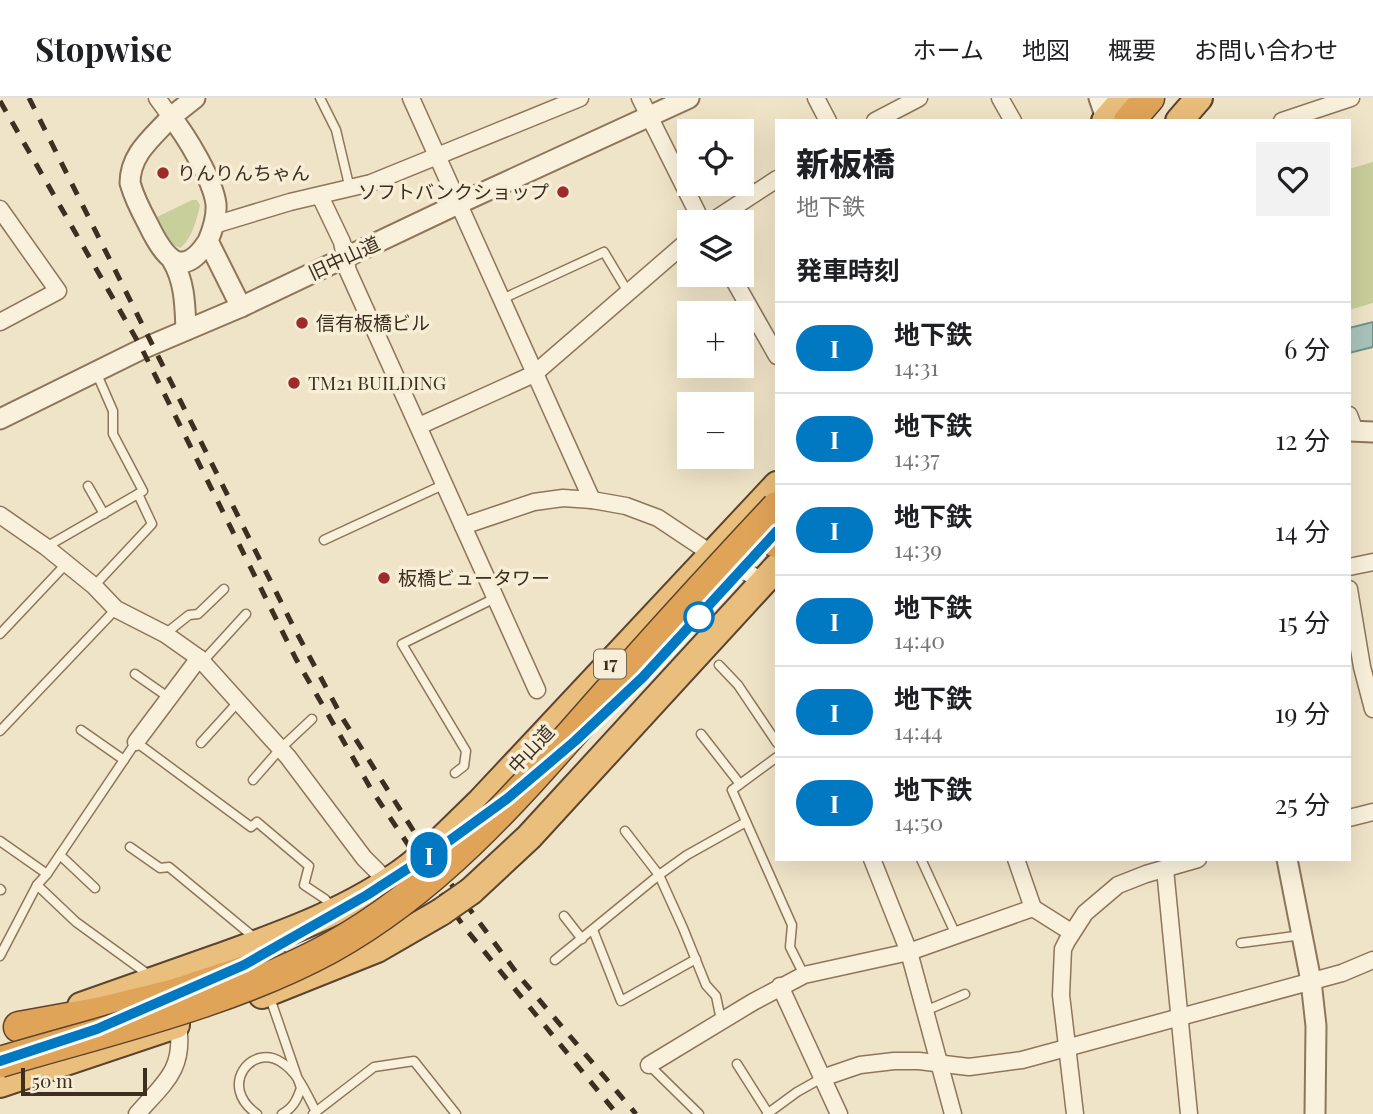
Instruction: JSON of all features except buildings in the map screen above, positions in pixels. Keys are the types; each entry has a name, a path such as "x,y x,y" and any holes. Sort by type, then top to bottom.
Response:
{"highway":[{"path":"1113,117 1125,98"},
{"path":"1113,117 1149,98"},
{"path":"1146,119 1163,98"},
{"path":"1153,119 1170,98"},
{"path":"1181,119 1199,98"},
{"name":"中山道","path":"10,1031 260,942 336,912 386,885 440,841 481,801 775,487"},
{"path":"0,1055 269,968 328,942 376,912 431,870 495,813 775,507"},
{"path":"0,1062 224,994 300,963 380,918 434,876 496,817 775,507"},
{"path":"0,1084 268,992 377,949 441,912 471,891 529,836 770,560"},
{"path":"10,1031 102,1012 216,981 337,941 417,901 489,847 770,560"}],"street":[{"path":"157,98 182,130 212,188 216,205 211,233 201,253 189,261 172,260"},
{"path":"187,330 184,289 179,272 159,246 130,183 130,172 137,154 171,117 195,98"},
{"path":"411,98 592,500"},
{"path":"211,233 290,202 371,183 438,156 550,104 580,98"},
{"path":"640,98 696,210"},
{"name":"旧中山道","path":"0,419 689,98"},
{"path":"816,98 827,119"},
{"path":"879,119 919,98"},
{"path":"1000,98 1012,119"},
{"path":"1288,119 1350,98"},
{"path":"729,210 775,180"},
{"path":"320,195 342,242 348,271 537,690"},
{"path":"0,209 58,291 0,322"},
{"path":"211,233 241,307"},
{"path":"419,426 534,374 677,250"},
{"path":"738,287 775,352"},
{"path":"463,526 534,502 563,498 592,500 626,506 658,518 712,554 770,560"},
{"path":"0,515 46,547 94,586 116,609 165,634 199,658 281,748 364,858 379,872 386,885"},
{"path":"1351,567 1373,562"},
{"path":"1351,601 1362,668 1373,709"},
{"path":"136,742 199,658"},
{"path":"1351,818 1373,812"},
{"path":"873,861 909,952 953,1114"},
{"path":"1017,861 1033,908 1071,932"},
{"path":"1287,861 1311,981 1316,1026 1315,1114"},
{"path":"1075,1114 1061,995 1063,949 1085,913 1118,885 1171,864 1189,1114"},
{"path":"649,1065 721,1020 804,975 909,952 1033,908"},
{"path":"822,1078 860,1065 894,1061 969,1067 1022,1060 1342,974 1373,960"},
{"path":"780,986 839,1114"},
{"path":"137,1114 174,1072 181,1044 178,1025"}],"lane":[{"path":"320,98 336,130 350,188"},
{"path":"502,299 604,252 628,292"},
{"path":"46,547 143,491 113,435 113,411 96,372"},
{"path":"324,540 445,484"},
{"path":"88,486 104,513"},
{"path":"94,586 152,524 138,494"},
{"path":"0,634 66,564"},
{"path":"165,634 189,615 198,614 224,589"},
{"path":"455,773 464,766 466,751 402,644 495,598"},
{"path":"0,731 116,609"},
{"path":"199,658 205,659 246,614"},
{"path":"719,665 738,685 775,740"},
{"path":"135,674 168,697"},
{"path":"201,743 239,701"},
{"path":"253,780 281,748 312,719"},
{"path":"81,730 124,760"},
{"path":"701,734 740,784"},
{"path":"0,956 37,885 136,742 251,827 257,822 309,866 304,885 325,899 336,912"},
{"path":"775,758 732,790 792,925 790,947 804,975"},
{"path":"555,960 659,874 746,822"},
{"path":"625,831 659,874 706,985 716,996 721,1020"},
{"path":"0,841 47,874"},
{"path":"130,847 160,868 169,867 260,942"},
{"path":"60,855 95,888"},
{"path":"922,861 956,935"},
{"path":"37,885 76,922 154,979"},
{"path":"564,916 582,939"},
{"path":"593,930 621,1001 696,959"},
{"path":"1241,943 1302,935"},
{"path":"268,992 301,1088 297,1100 282,1114"},
{"path":"925,1011 965,994"},
{"path":"257,1114 247,1107 237,1086 240,1075 249,1064 272,1058 282,1062 296,1076 315,1113 374,1067 414,1061 456,1114"},
{"path":"737,1064 767,1113 822,1078"},
{"path":"649,1065 699,1114"}],"green space":[{"path":"1373,162 1373,303 1351,309 1351,168"},
{"path":"197,200 200,205 196,222 180,248 169,240 157,217"}],"water":[{"path":"1373,322 1373,347 1351,352 1351,328"}],"railway":[{"path":"29,98 292,624 343,719 418,838"},
{"path":"0,101 142,349 296,659 371,789 409,846"},
{"path":"437,865 519,976 636,1114"},
{"path":"427,874 465,928 617,1114"}],"metro line":[{"name":"I","path":"0,1061 97,1029 244,965 367,895 438,849 508,798 558,757 643,677 775,533"}],"place":[{"name":"りんりんちゃん","path":"163,173"},
{"name":"ソフトバンクショップ","path":"563,192"},
{"name":"信有板橋ビル","path":"302,323"},
{"name":"TM21 BUILDING","path":"294,383"},
{"name":"板橋ビュータワー","path":"384,578"}]}
